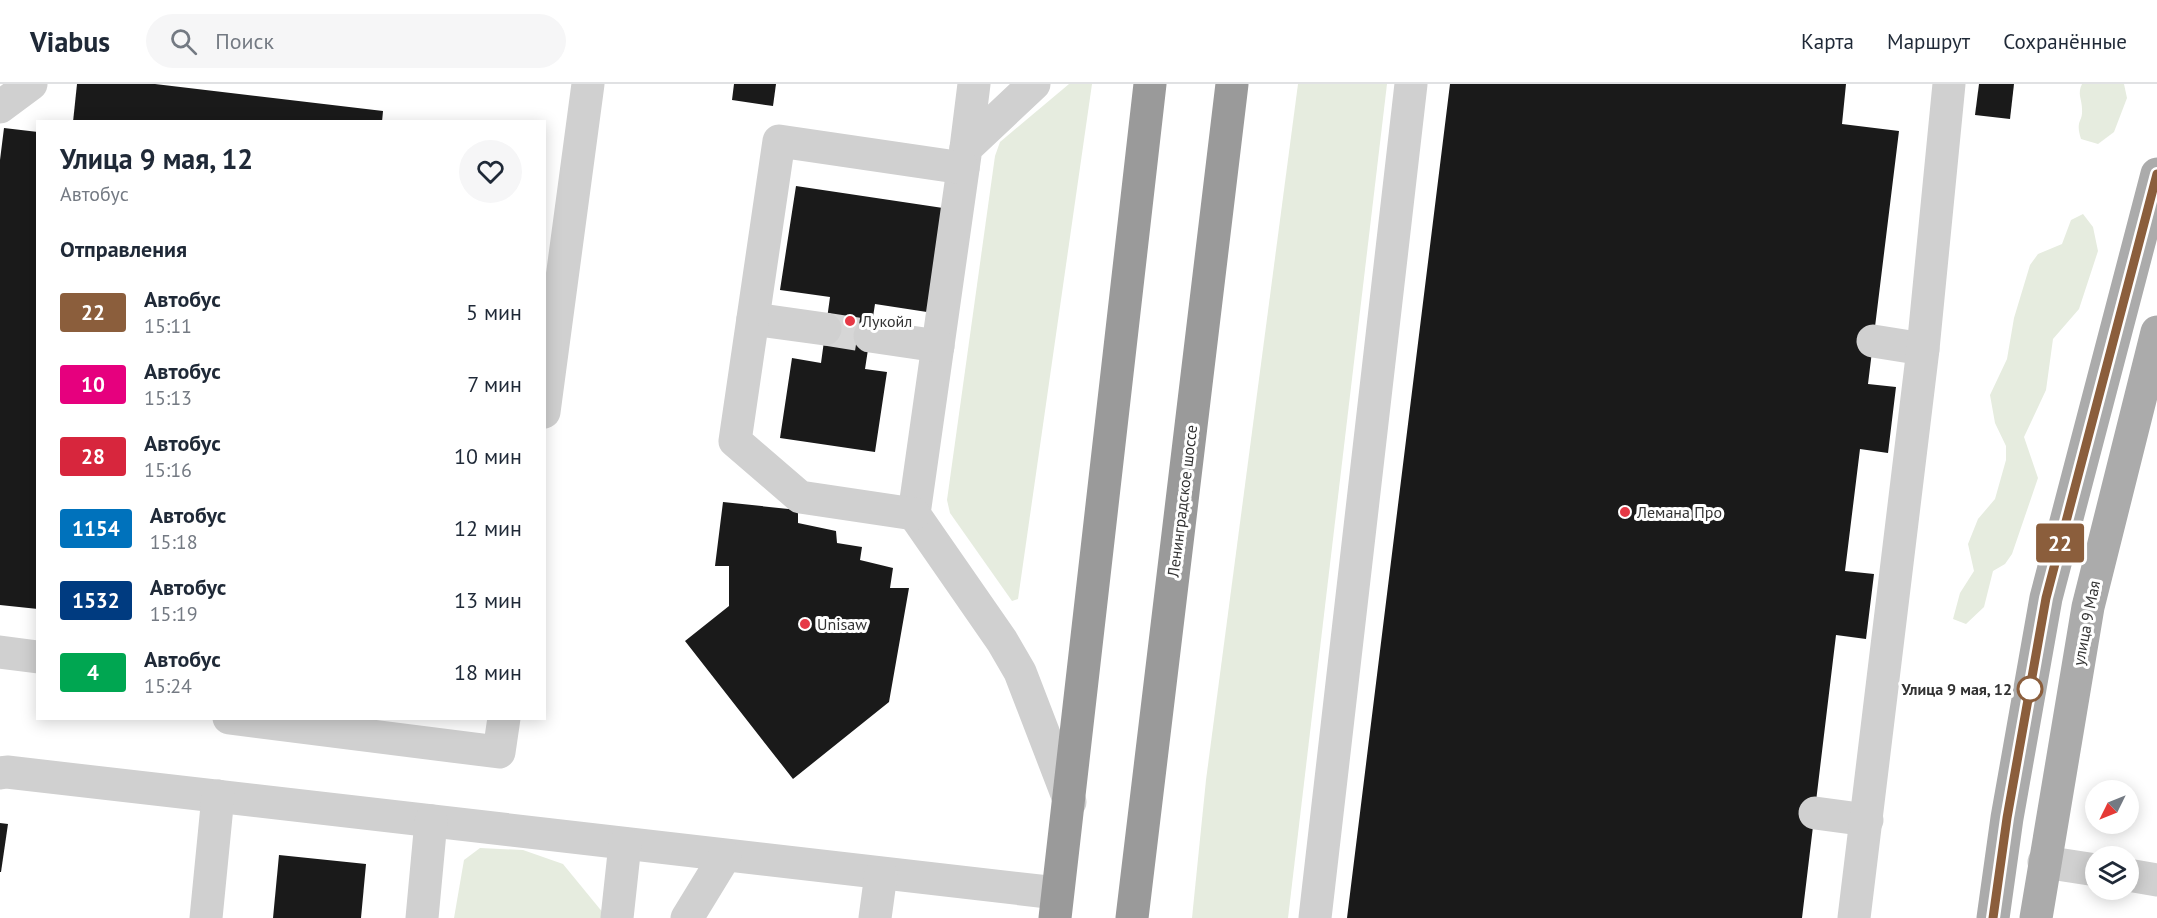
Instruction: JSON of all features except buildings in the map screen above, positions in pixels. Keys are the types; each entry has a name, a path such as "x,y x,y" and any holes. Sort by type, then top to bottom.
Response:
{"highway":[{"path":"1056,905 1070,802 1150,84"},
{"name":"Ленинградское шоссе","path":"1132,918 1232,84"}],"main road":[{"path":"1993,918 2007,818 2046,598 2157,174"},
{"name":"улица 9 Мая","path":"2036,918 2088,607 2157,332"}],"lane":[{"path":"0,107 31,84"},
{"path":"546,397 588,84"},
{"path":"974,84 914,514 1002,641 1020,672 1070,802"},
{"path":"964,158 1034,84"},
{"path":"1315,918 1411,84"},
{"path":"1854,918 1923,349 1949,84"},
{"path":"914,514 800,497 735,441 779,141 964,158"},
{"path":"753,319 825,329"},
{"path":"870,336 938,346"},
{"path":"1873,341 1923,349"},
{"path":"0,652 36,657"},
{"path":"245,720 499,752 504,720"},
{"path":"0,773 218,796 881,874 1056,905"},
{"path":"206,918 218,796"},
{"path":"1815,813 1867,820"},
{"path":"422,918 431,821"},
{"path":"617,918 625,844"},
{"path":"687,918 725,856"},
{"path":"2044,862 2085,868"},
{"path":"875,918 881,874"},
{"path":"2139,877 2157,880"}],"shaded area":[{"path":"1069,84 1092,84 1018,599 1012,601 950,513 947,500 995,156 1000,142"},
{"path":"1298,84 1387,84 1288,918 1192,918 1206,780"},
{"path":"2082,84 2124,84 2127,98 2114,132 2098,144 2081,139 2079,124 2082,113 2080,94"},
{"path":"2083,214 2093,227 2098,251 2079,309 2053,339 2046,390 2024,437 2038,478 2012,554 2005,564 1993,571 1984,607 1966,624 1953,619 1960,593 1974,571 1968,544 1978,519 1995,499 2006,460 2006,446 1995,423 1990,395 2007,359 2014,318 2030,265 2038,254 2062,244 2071,220"},
{"path":"480,848 523,850 563,864 604,914 601,918 454,918 464,860"}],"tunnel":[{"path":"825,329 870,336"}],"bus line":[{"name":"22","path":"1993,918 2007,818 2046,598 2157,174"}],"place":[{"name":"Лукойл","path":"850,321"},
{"name":"Лемана Про","path":"1625,512"},
{"name":"Unisaw","path":"805,624"},
{"name":"Улица 9 мая, 12","path":"2030,689"}]}
